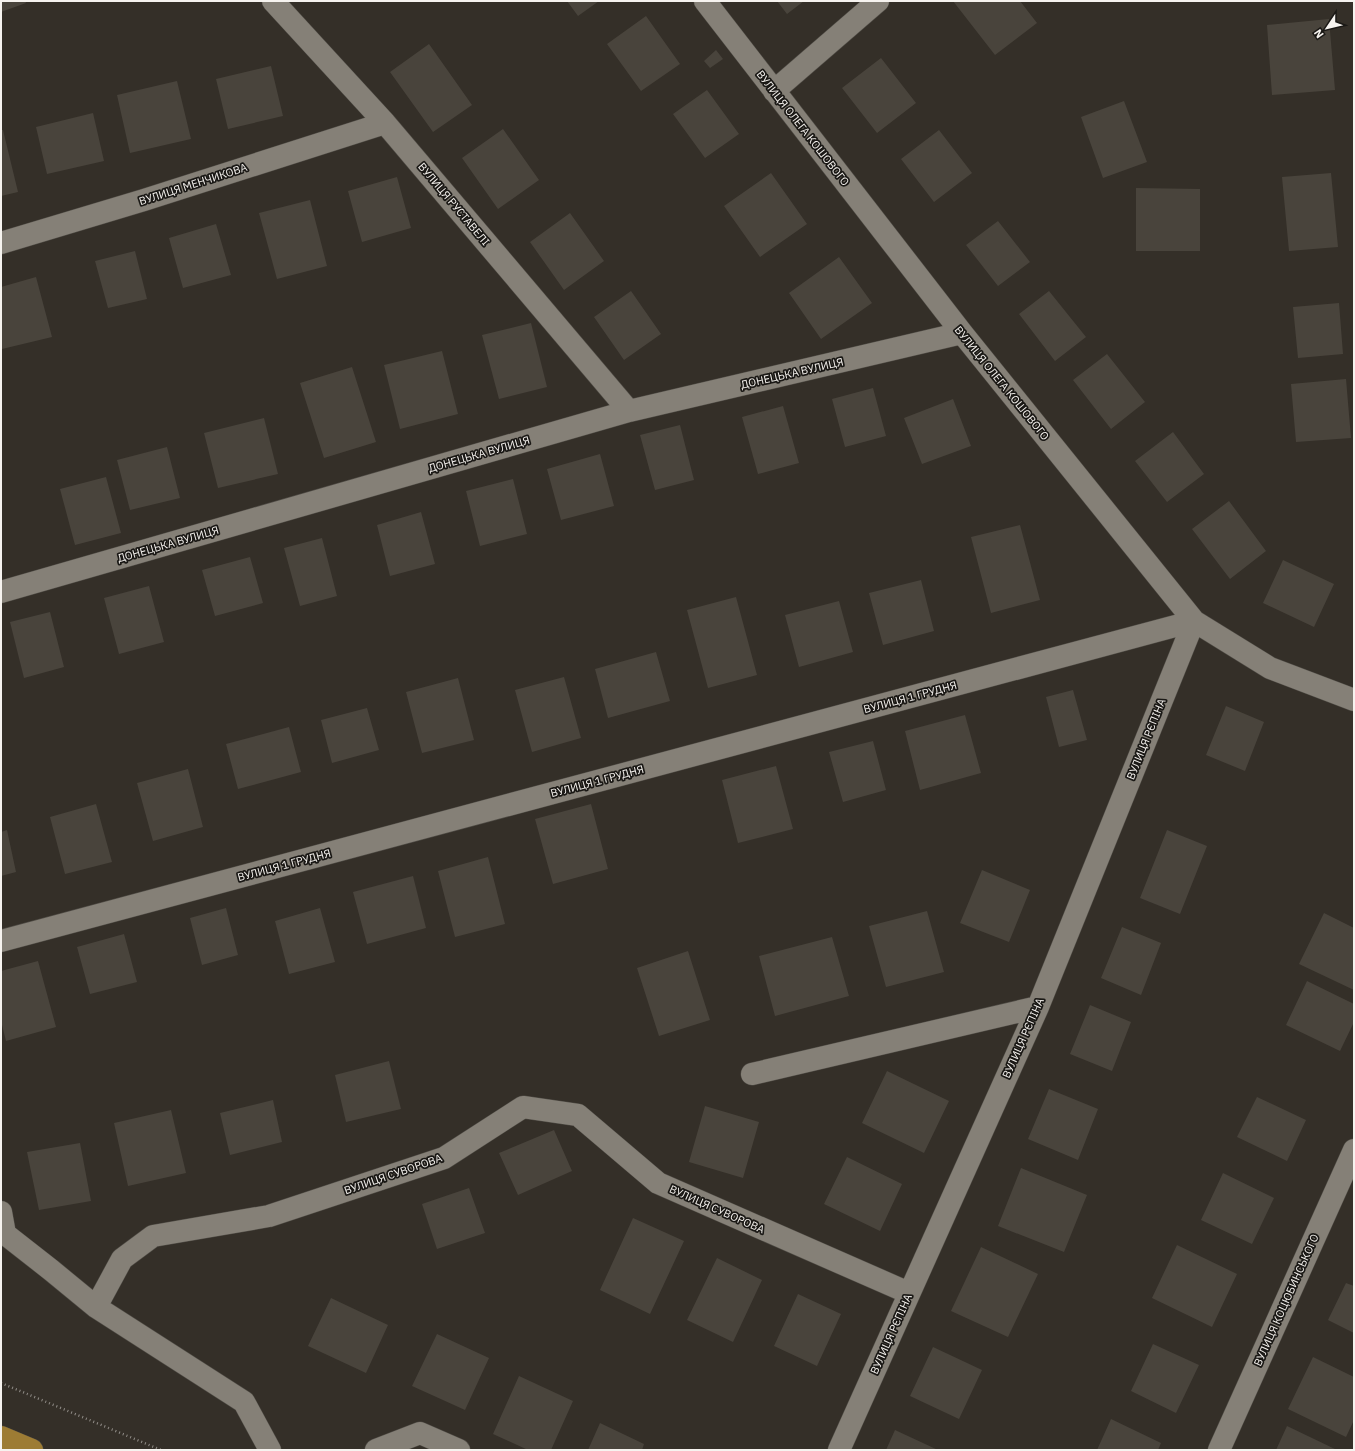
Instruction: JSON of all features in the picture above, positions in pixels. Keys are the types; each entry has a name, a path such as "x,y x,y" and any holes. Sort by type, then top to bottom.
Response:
{"main road":[{"path":"1,1437 32,1450"}],"street":[{"name":"ВУЛИЦЯ РУСТАВЕЛІ","path":"273,1 385,123 629,411"},
{"name":"ВУЛИЦЯ ОЛЕГА КОШОВОГО","path":"705,1 962,333 1194,621 1270,668 1354,700"},
{"path":"774,91 878,1"},
{"name":"ВУЛИЦЯ МЕНЧИКОВА","path":"1,244 385,123"},
{"name":"ДОНЕЦЬКА ВУЛИЦЯ","path":"1,592 629,411 962,333"},
{"name":"ВУЛИЦЯ 1 ГРУДНЯ","path":"1,941 1194,621"},
{"name":"ВУЛИЦЯ РЄПІНА","path":"839,1450 1038,1007 1194,621"},
{"path":"752,1074 1038,1007"},
{"name":"ВУЛИЦЯ СУВОРОВА","path":"96,1307 122,1259 153,1236 268,1216 444,1158 523,1107 578,1115 658,1183 909,1294"},
{"name":"ВУЛИЦЯ КОЦЮБИНСЬКОГО","path":"1219,1450 1354,1150"},
{"path":"1,1212 5,1234 52,1270 96,1307 244,1402 270,1450"},
{"path":"376,1450 420,1433 459,1450"}],"path":[{"path":"1,1383 161,1450"}],"building":[{"path":"1,1 25,1 26,3 1,12"},
{"path":"567,1 599,1 578,16"},
{"path":"777,1 804,1 787,14"},
{"path":"953,1 1020,1 1037,23 995,55"},
{"path":"646,16 680,64 641,91 607,44"},
{"path":"1329,19 1335,90 1272,95 1267,25"},
{"path":"429,44 472,105 433,132 390,72"},
{"path":"716,50 723,59 710,68 704,61"},
{"path":"881,58 916,103 877,133 842,88"},
{"path":"271,66 283,116 228,129 216,79"},
{"path":"177,81 191,139 130,153 117,95"},
{"path":"707,90 739,134 705,158 673,114"},
{"path":"1124,101 1147,162 1103,178 1081,117"},
{"path":"93,113 104,161 47,174 36,127"},
{"path":"503,129 539,180 498,209 462,158"},
{"path":"1,130 3,130 18,192 1,196"},
{"path":"939,130 972,173 934,202 901,159"},
{"path":"771,173 807,224 760,257 724,206"},
{"path":"1331,173 1338,247 1289,251 1282,177"},
{"path":"397,177 411,228 362,242 348,191"},
{"path":"1136,188 1200,189 1200,251 1136,251"},
{"path":"310,200 327,266 277,279 259,213"},
{"path":"570,213 604,261 564,290 530,242"},
{"path":"998,221 1030,262 998,286 966,245"},
{"path":"216,224 231,275 183,288 169,238"},
{"path":"135,251 147,299 108,308 95,261"},
{"path":"839,257 872,303 821,339 789,293"},
{"path":"36,277 52,337 2,349 1,287"},
{"path":"631,291 661,334 624,360 594,317"},
{"path":"1049,291 1086,337 1055,361 1019,314"},
{"path":"1339,303 1343,354 1298,358 1293,307"},
{"path":"531,323 547,387 499,399 482,335"},
{"path":"442,351 458,414 400,429 384,365"},
{"path":"1107,354 1145,402 1111,429 1073,380"},
{"path":"352,367 376,442 324,458 300,383"},
{"path":"1346,379 1351,438 1296,442 1291,384"},
{"path":"873,388 886,436 845,447 832,399"},
{"path":"953,399 971,446 922,464 904,418"},
{"path":"783,406 799,463 758,474 742,417"},
{"path":"264,418 278,474 218,488 204,433"},
{"path":"680,425 694,480 655,490 640,435"},
{"path":"1173,432 1204,474 1167,502 1135,461"},
{"path":"167,447 180,498 130,510 117,460"},
{"path":"600,454 614,506 561,520 547,469"},
{"path":"106,477 121,533 75,545 60,489"},
{"path":"513,479 527,534 480,546 466,491"},
{"path":"1229,501 1266,551 1230,579 1192,529"},
{"path":"421,512 435,564 390,576 377,525"},
{"path":"1020,525 1040,600 991,613 971,537"},
{"path":"322,538 337,596 300,606 284,548"},
{"path":"250,557 263,603 215,616 202,570"},
{"path":"1283,560 1334,584 1314,627 1263,603"},
{"path":"921,580 934,631 883,645 869,593"},
{"path":"149,586 164,642 119,654 104,598"},
{"path":"736,597 757,675 708,688 687,610"},
{"path":"839,601 853,652 799,667 785,615"},
{"path":"50,612 64,667 24,678 10,622"},
{"path":"656,652 670,701 608,718 595,669"},
{"path":"564,677 581,738 532,752 515,690"},
{"path":"458,678 474,740 422,753 406,692"},
{"path":"1073,690 1087,740 1059,747 1046,697"},
{"path":"1226,706 1264,722 1245,771 1206,755"},
{"path":"367,708 379,750 332,763 321,720"},
{"path":"965,715 981,773 920,790 905,731"},
{"path":"289,727 301,772 238,789 226,744"},
{"path":"873,741 886,790 843,802 829,752"},
{"path":"776,766 793,829 738,843 722,780"},
{"path":"188,769 203,827 153,841 137,783"},
{"path":"96,804 112,862 65,874 50,817"},
{"path":"591,804 608,869 553,884 535,819"},
{"path":"7,830 16,872 1,876 1,832"},
{"path":"1167,830 1207,846 1180,914 1140,898"},
{"path":"488,857 505,924 455,937 438,871"},
{"path":"982,870 1030,890 1009,942 960,923"},
{"path":"413,876 426,928 367,944 353,892"},
{"path":"226,908 238,955 202,965 190,918"},
{"path":"320,908 335,962 289,974 275,921"},
{"path":"927,911 944,972 886,987 869,926"},
{"path":"1324,913 1354,928 1354,990 1299,964"},
{"path":"1122,927 1161,943 1141,995 1101,978"},
{"path":"124,934 137,982 90,994 77,947"},
{"path":"832,937 849,996 775,1016 759,956"},
{"path":"688,951 710,1020 659,1036 637,968"},
{"path":"38,961 56,1027 6,1041 1,1021 1,971"},
{"path":"1307,981 1354,1004 1354,1022 1340,1051 1286,1025"},
{"path":"1090,1005 1131,1022 1112,1071 1070,1054"},
{"path":"389,1061 401,1109 346,1122 335,1075"},
{"path":"887,1071 949,1101 924,1153 862,1123"},
{"path":"1049,1089 1098,1109 1078,1160 1028,1139"},
{"path":"1257,1097 1306,1120 1287,1161 1237,1137"},
{"path":"273,1100 282,1142 230,1155 220,1113"},
{"path":"705,1106 759,1122 743,1178 689,1162"},
{"path":"171,1110 186,1173 128,1186 114,1123"},
{"path":"554,1130 572,1171 518,1195 499,1153"},
{"path":"80,1143 91,1201 39,1210 27,1152"},
{"path":"847,1157 902,1184 880,1231 824,1204"},
{"path":"1021,1168 1087,1195 1064,1252 998,1226"},
{"path":"1223,1173 1274,1198 1252,1244 1201,1220"},
{"path":"469,1188 485,1233 437,1249 422,1204"},
{"path":"633,1218 684,1241 650,1314 600,1290"},
{"path":"1177,1245 1237,1274 1212,1327 1152,1298"},
{"path":"981,1247 1038,1274 1008,1337 951,1311"},
{"path":"717,1258 762,1280 733,1342 687,1320"},
{"path":"1346,1283 1354,1286 1354,1333 1328,1320"},
{"path":"798,1294 841,1314 817,1366 774,1346"},
{"path":"331,1298 388,1325 366,1373 308,1346"},
{"path":"437,1334 489,1358 465,1410 412,1386"},
{"path":"1153,1344 1199,1365 1176,1413 1131,1391"},
{"path":"933,1347 982,1370 959,1419 910,1396"},
{"path":"1313,1357 1354,1377 1354,1420 1346,1437 1288,1409"},
{"path":"519,1376 573,1401 551,1450 528,1450 493,1434"},
{"path":"1111,1419 1161,1443 1158,1450 1097,1450"},
{"path":"600,1423 644,1444 642,1450 588,1450"},
{"path":"1287,1426 1337,1450 1276,1450"},
{"path":"895,1430 938,1450 886,1450"}]}
